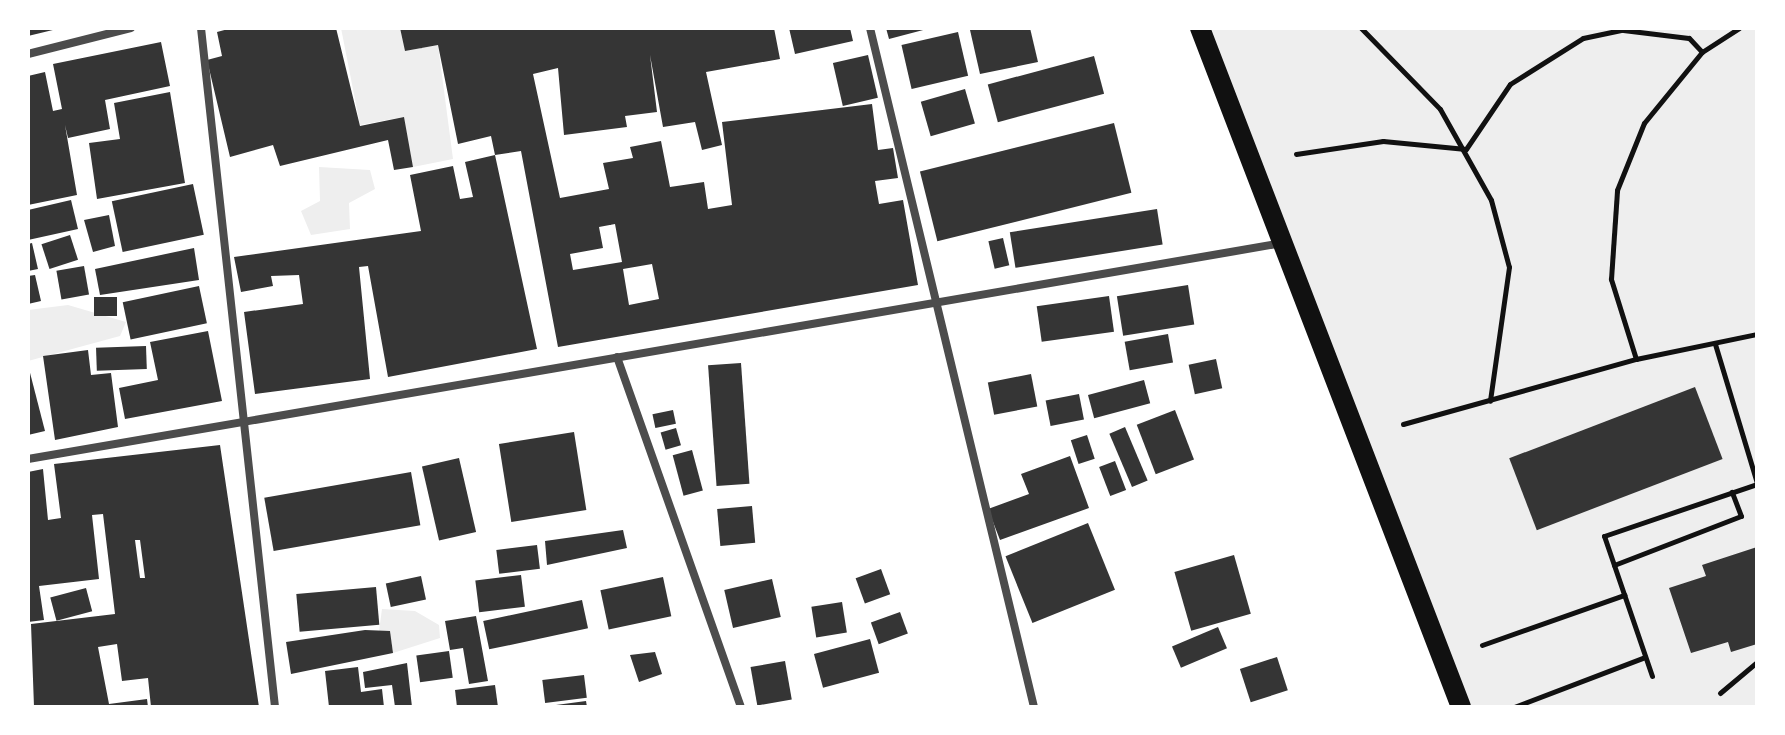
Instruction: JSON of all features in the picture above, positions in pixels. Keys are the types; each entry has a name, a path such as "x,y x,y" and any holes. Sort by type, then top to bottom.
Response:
{"main road":[{"path":"1200,28 1461,707"}],"street":[{"path":"28,54 131,28"},
{"path":"201,28 241,419 275,707"},
{"path":"870,28 1034,707"},
{"path":"28,459 241,419 1283,243"},
{"path":"617,357 741,707"}],"path":[{"path":"1361,28 1393,53 1466,149 1491,200 1509,267 1490,401"},
{"path":"1636,359 1611,279 1617,190 1644,123 1702,52 1739,28"},
{"path":"1466,149 1510,84 1583,38 1622,29 1689,38 1702,52"},
{"path":"1296,154 1383,141 1466,149"},
{"path":"1403,424 1636,359 1757,334"},
{"path":"1652,676 1604,536 1757,484 1715,344"},
{"path":"1614,565 1741,516 1732,492"},
{"path":"1482,645 1624,595"},
{"path":"1514,707 1645,657"},
{"path":"1720,693 1757,662"}],"shaded area":[{"path":"341,28 400,28 405,51 438,45 453,159 413,167 403,117 360,125"},
{"path":"1200,28 1757,28 1757,707 1461,707"},
{"path":"319,167 370,170 375,189 349,203 350,229 311,235 301,211 320,201"},
{"path":"68,305 126,322 120,336 28,361 28,310"},
{"path":"382,609 415,611 439,625 440,638 393,653 390,631 379,631"}],"building":[{"path":"28,28 57,28 57,29 28,36"},
{"path":"232,28 336,28 360,126 404,117 413,167 394,170 388,140 280,166 273,145 230,157 207,60 222,56 217,32"},
{"path":"400,28 774,28 780,59 706,72 722,145 702,150 695,122 663,127 650,55 657,112 625,116 627,127 564,135 558,68 533,74 560,198 609,189 603,163 633,158 630,147 661,141 670,187 704,182 708,209 732,205 722,122 872,104 878,150 893,148 898,178 875,181 879,204 903,200 918,285 558,347 521,151 495,155 491,136 458,144 438,45 405,51","holes":["615,224 622,262 573,270 570,254 603,248 599,227","652,264 659,299 629,305 623,269"]},
{"path":"789,28 850,28 853,41 795,54"},
{"path":"886,28 927,28 927,29 889,39"},
{"path":"1030,28 1038,62 980,74 970,30"},
{"path":"958,32 968,76 912,89 901,45"},
{"path":"161,42 170,86 105,100 110,129 68,138 65,125 77,195 28,205 28,76 45,72 53,111 62,109 53,64"},
{"path":"868,55 878,98 843,106 833,63"},
{"path":"1094,56 1104,94 998,122 988,84"},
{"path":"965,89 975,124 931,136 921,102"},
{"path":"170,92 185,183 97,199 89,143 120,139 114,103"},
{"path":"1114,123 1131,193 937,241 920,171"},
{"path":"495,155 537,349 388,377 368,266 359,267 370,379 255,394 244,312 303,304 299,275 271,276 273,286 241,292 234,257 421,231 410,175 453,166 460,199 473,197 465,162"},
{"path":"193,184 204,235 123,252 112,201"},
{"path":"71,200 78,229 28,240 28,210"},
{"path":"1157,209 1163,245 1015,268 1010,232"},
{"path":"109,215 115,246 93,252 84,220"},
{"path":"70,235 78,260 50,269 41,244"},
{"path":"1003,238 1009,265 995,269 988,241"},
{"path":"32,243 38,269 28,271 28,244"},
{"path":"194,248 199,280 100,295 95,269"},
{"path":"84,266 89,295 61,299 56,271"},
{"path":"35,275 41,301 28,304 28,276"},
{"path":"1188,285 1194,325 1123,336 1117,296"},
{"path":"199,286 207,323 131,339 123,302"},
{"path":"1109,296 1114,332 1042,342 1037,306"},
{"path":"94,297 117,297 117,316 94,316"},
{"path":"208,331 222,401 125,419 119,388 158,380 150,342"},
{"path":"1168,334 1173,363 1130,370 1125,342"},
{"path":"146,346 147,369 97,371 96,348"},
{"path":"88,350 91,375 111,373 118,427 55,440 43,356"},
{"path":"1216,359 1222,388 1195,394 1189,365"},
{"path":"741,363 749,484 717,486 708,365"},
{"path":"28,365 45,431 28,435"},
{"path":"1031,374 1037,406 994,415 988,382"},
{"path":"1144,380 1150,403 1094,418 1088,395"},
{"path":"1695,387 1723,459 1537,530 1509,458"},
{"path":"1079,394 1084,420 1051,426 1046,400"},
{"path":"673,410 676,424 655,428 652,414"},
{"path":"1175,410 1194,459 1156,474 1137,425"},
{"path":"1125,427 1148,480 1132,487 1109,434"},
{"path":"676,428 681,445 666,450 661,432"},
{"path":"574,432 586,510 511,522 499,444"},
{"path":"1087,435 1095,459 1079,464 1071,440"},
{"path":"220,445 259,707 151,707 148,678 122,681 117,644 98,647 109,704 147,699 148,707 34,707 31,624 115,614 103,514 92,515 99,579 39,586 44,620 28,622 28,472 43,469 48,520 61,518 54,464","holes":["135,540 140,540 145,578 140,578"]},
{"path":"692,450 703,491 684,496 673,455"},
{"path":"1070,456 1089,508 1000,540 988,509 1029,494 1021,474"},
{"path":"459,458 476,532 439,541 422,467"},
{"path":"1115,461 1126,490 1110,496 1099,467"},
{"path":"411,472 420,525 274,551 264,498"},
{"path":"752,506 755,543 720,546 717,509"},
{"path":"1088,523 1115,590 1032,623 1005,556"},
{"path":"623,530 627,548 547,565 545,541"},
{"path":"537,545 540,569 499,574 496,550"},
{"path":"1757,547 1757,644 1731,652 1728,642 1691,653 1669,588 1706,576 1702,565"},
{"path":"1234,555 1251,614 1191,631 1174,572"},
{"path":"881,569 890,594 865,604 856,578"},
{"path":"521,575 525,607 479,612 475,581"},
{"path":"421,576 426,599 391,607 386,583"},
{"path":"663,577 671,616 609,629 600,590"},
{"path":"772,579 781,617 733,628 724,590"},
{"path":"376,587 379,625 300,632 296,594"},
{"path":"86,588 92,611 56,621 50,598"},
{"path":"582,600 588,628 489,649 483,621"},
{"path":"842,602 847,633 816,637 811,607"},
{"path":"900,612 908,634 879,644 871,623"},
{"path":"476,616 488,681 469,684 463,648 450,650 445,621"},
{"path":"1218,627 1227,648 1181,668 1172,647"},
{"path":"365,630 390,631 393,653 291,674 286,642"},
{"path":"870,639 879,673 823,688 814,654"},
{"path":"449,651 453,678 420,682 416,656"},
{"path":"655,652 662,674 639,682 630,655"},
{"path":"1277,657 1288,690 1251,702 1240,669"},
{"path":"785,661 792,699 757,705 751,667"},
{"path":"407,663 412,707 395,707 392,685 365,688 363,672"},
{"path":"358,667 361,692 382,689 384,707 329,707 325,671"},
{"path":"584,675 587,698 545,703 542,680"},
{"path":"495,685 498,707 457,707 455,690"},
{"path":"586,701 587,707 556,707 556,705"}]}
